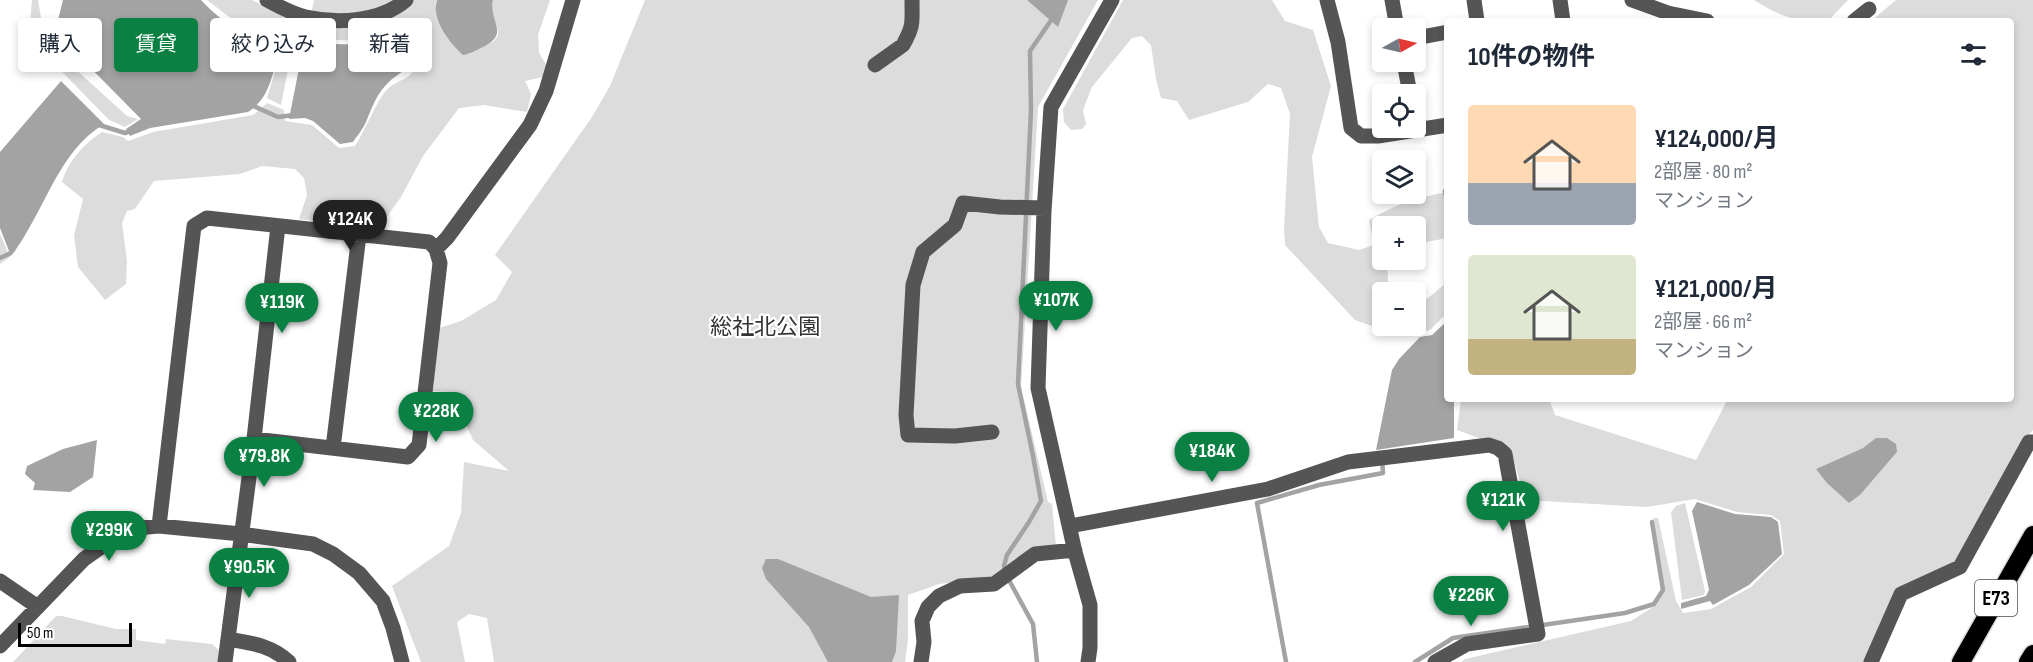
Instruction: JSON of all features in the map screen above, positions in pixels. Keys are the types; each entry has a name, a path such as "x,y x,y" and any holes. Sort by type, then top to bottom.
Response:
{"highway":[{"name":"E73","path":"1961,662 2033,535"},
{"path":"2028,662 2033,654"}],"street":[{"path":"267,0 305,17 337,21 370,18 406,0"},
{"path":"436,249 447,238 530,125 546,91 573,0"},
{"path":"875,65 903,45 913,27 912,0"},
{"path":"1088,662 1090,605 1038,388 1032,208 1051,107 1112,0"},
{"path":"1327,0 1338,42 1351,128 1361,136 1372,136"},
{"path":"1392,0 1395,18"},
{"path":"1474,0 1477,18"},
{"path":"1560,0 1563,18"},
{"path":"1632,0 1668,13 1692,18"},
{"path":"1858,18 1869,9"},
{"path":"1426,36 1444,33"},
{"path":"1426,126 1444,125"},
{"path":"992,432 955,436 908,435 906,415 913,285 923,252 955,225 963,203 1032,208"},
{"path":"159,526 194,226 207,218 429,242 436,249 440,263 419,445 408,457 254,439"},
{"path":"225,662 254,439 278,226"},
{"path":"333,448 359,235"},
{"path":"1871,662 1901,594 1960,567 2030,442 2033,442"},
{"path":"1070,526 1268,489 1348,462 1489,445 1498,448 1505,454 1538,634 1467,644 1435,662"},
{"path":"0,646 84,559 114,538 135,528 159,526 313,544 333,554 359,573 383,601 402,662"},
{"path":"921,662 924,642 922,621 928,607 939,596 951,589 969,584 994,584 1035,554 1075,550"},
{"path":"0,581 38,607"},
{"path":"228,639 264,645 279,653 289,662"}],"green space":[{"path":"32,0 38,0 41,18 30,18"},
{"path":"207,0 252,0 288,18 231,18"},
{"path":"314,0 437,0 435,4 468,54 494,41 498,35 491,10 493,0 550,0 538,35 539,53 547,66 543,77 525,81 531,94 527,112 484,105 459,108 423,156 401,197 379,228 299,219 307,195 304,178 295,169 262,166 240,174 154,181 135,209 127,211 122,223 127,261 126,284 105,300 78,267 74,235 83,199 62,182 73,160 83,147 102,132 123,137 128,141 153,132 253,115 267,103 284,110 285,121 312,125 339,148 355,146 382,96 389,88 412,72 432,72 432,18 348,18 348,40 336,40 336,18 310,18"},
{"name":"総社北公園","path":"645,0 1098,0 1038,107 1021,387 1048,502 1052,504 1056,546 1000,575 939,584 908,595 908,640 905,662 494,662 487,618 469,614 457,622 465,662 421,662 392,586 449,546 461,513 464,462 509,471 473,440 451,392 433,391 439,328 461,321 496,300 512,272 495,255 592,117 610,86"},
{"path":"1123,0 1272,0 1285,21 1313,30 1331,86 1312,157 1319,227 1328,243 1359,250 1372,246 1372,270 1387,270 1388,282 1372,282 1372,326 1355,320 1285,245 1290,114 1281,88 1268,84 1248,102 1189,120 1177,101 1161,98 1151,45 1142,36 1132,38 1092,87 1083,110 1086,124 1082,129 1071,130 1064,122 1063,109"},
{"path":"1754,0 1848,0 1831,18 1795,18 1773,11"},
{"path":"1896,0 2033,0 2033,430 2019,446 1955,562 1894,591 1864,662 1461,662 1465,659 1631,621 1656,605 1665,591 1653,518 1658,518 1676,601 1683,613 1711,609 1751,587 1784,554 1780,521 1771,515 1737,512 1695,499 1647,507 1525,500 1511,450 1457,430 1461,402 1550,402 1555,415 1696,460 1726,402 2014,402 2014,18 1875,18","holes":["1863,448 1897,452 1860,495 1849,503 1816,469"]},
{"path":"62,72 79,72 127,116 138,119 125,127 109,120"},
{"path":"275,72 287,72 281,105 267,98"},
{"path":"1444,193 1444,239 1426,242 1426,216 1377,216 1402,204 1426,204 1426,196"},
{"path":"1372,218 1372,235 1369,220"},
{"path":"0,234 10,257 0,264"},
{"path":"1444,285 1444,316 1426,331 1426,300"},
{"path":"1685,503 1705,591 1704,595 1682,600 1671,512 1676,506"},
{"path":"56,616 116,629 136,629 136,640 165,644 166,639 212,644 220,651 218,662 13,662"}],"shaded area":[{"path":"63,0 201,0 220,18 210,18 210,72 274,72 268,89 255,107 248,112 150,128 130,136 126,129 141,119 95,72 102,72 102,18 58,18"},
{"path":"437,0 493,0 493,14 497,26 496,36 485,46 463,55 452,44 439,22"},
{"path":"1027,0 1068,0 1058,27"},
{"path":"336,44 348,44 348,72 402,72 381,91 365,125 353,142 340,144 313,121 305,118 289,119 298,72 336,72"},
{"path":"61,81 104,124 74,151 11,256 0,228 0,152"},
{"path":"1444,324 1444,402 1454,402 1454,438 1376,450 1392,370 1420,337 1432,335"},
{"path":"1876,438 1887,438 1896,444 1897,452 1860,495 1849,503 1827,483 1816,469 1863,448"},
{"path":"97,440 93,477 70,492 33,490 35,483 25,474 27,466 63,449"},
{"path":"1697,502 1735,514 1771,517 1778,522 1782,554 1749,585 1713,605 1710,601 1681,609 1681,603 1706,596 1709,590 1692,511"},
{"path":"766,559 778,559 871,597 899,595 896,651 892,662 828,662 809,627 766,579 762,568"}],"waterway":[{"path":"1037,662 1033,624 1004,566 1007,555 1041,501 1018,384 1031,110 1030,51 1054,16"},
{"path":"251,105 278,117 294,115"},
{"path":"96,124 125,133 134,130"},
{"path":"0,258 13,250"},
{"path":"1286,662 1257,503 1319,485 1383,473 1382,459"},
{"path":"1415,662 1453,638 1625,613 1654,604 1663,590 1652,522"}]}
